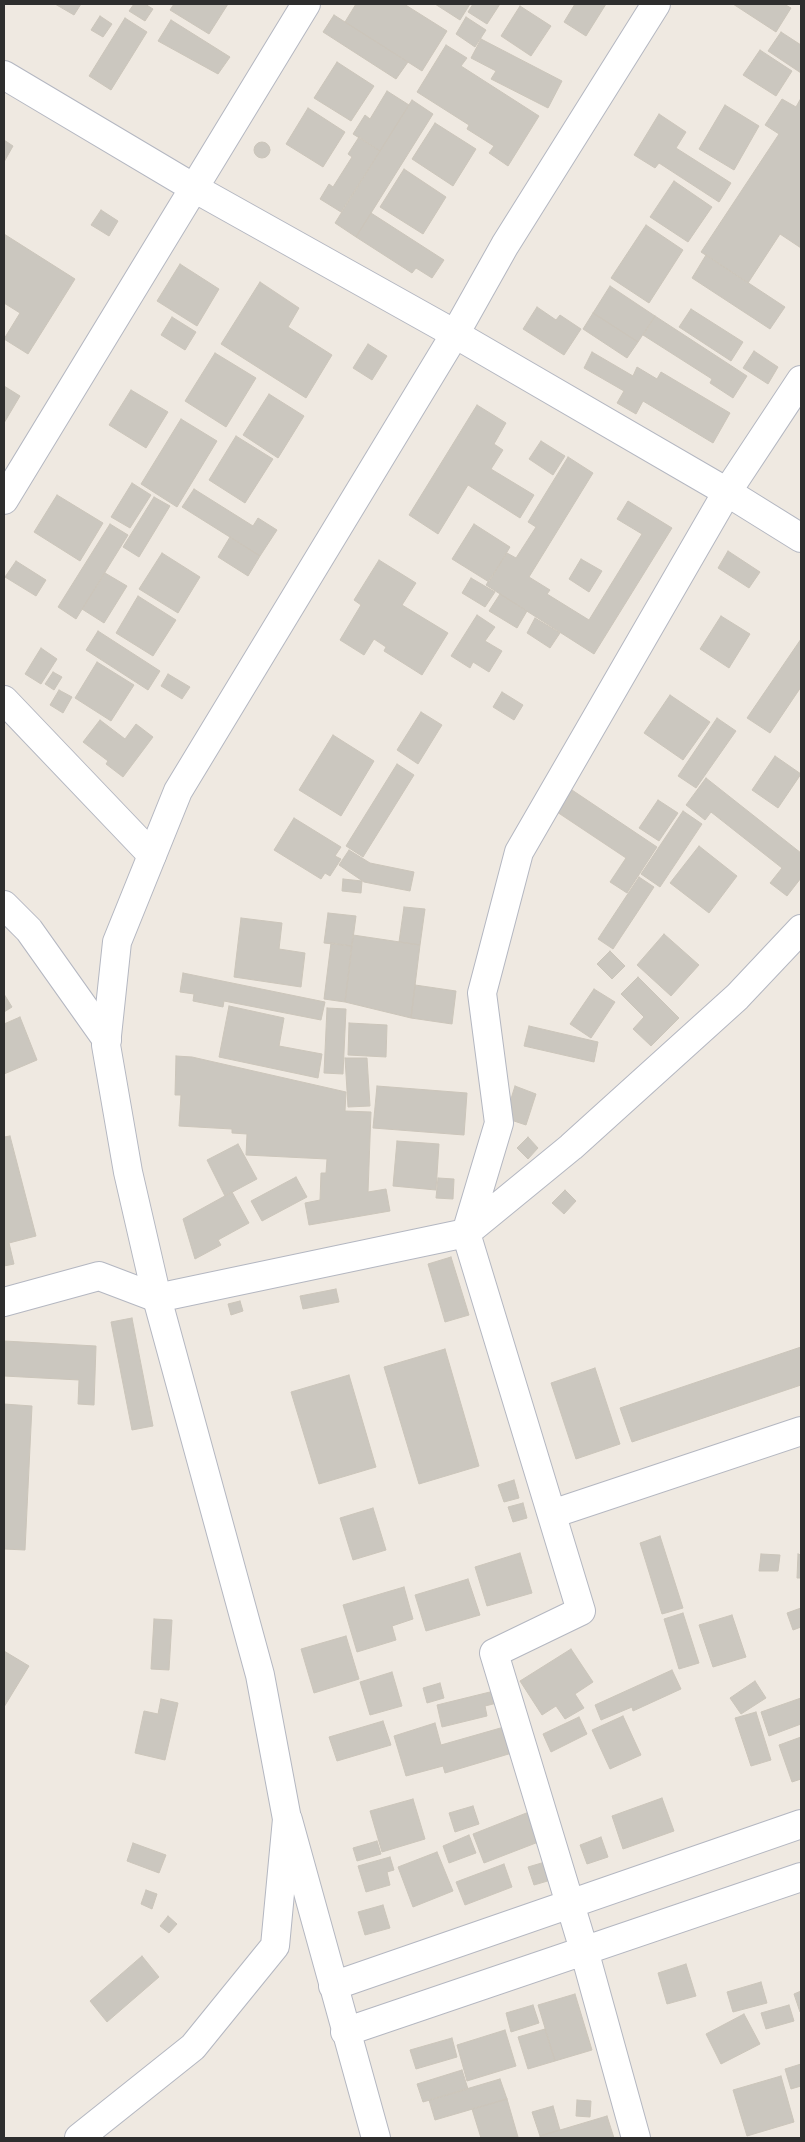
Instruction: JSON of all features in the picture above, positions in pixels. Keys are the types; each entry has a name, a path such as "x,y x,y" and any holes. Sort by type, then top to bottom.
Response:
{"street":[{"path":"4,500 306,4"},
{"path":"376,2138 287,1819 260,1675 157,1298 128,1172 107,1040 117,942 178,791 455,334 505,245 656,4"},
{"path":"4,75 194,188 455,334 727,492 801,538"},
{"path":"636,2138 584,1950 494,1653 581,1611 466,1233 499,1124 482,993 519,852 727,492 801,380"},
{"path":"4,700 152,855"},
{"path":"4,905 29,930 107,1040"},
{"path":"4,1302 99,1276 157,1298 466,1233 571,1147 737,997 801,929"},
{"path":"552,1514 801,1431"},
{"path":"79,2138 193,2046 275,1946 287,1819"},
{"path":"333,1986 801,1824"},
{"path":"345,2032 801,1877"}],"building":[{"path":"55,4 81,4 74,15"},
{"path":"134,4 145,4 153,9 145,21 129,11"},
{"path":"174,4 228,4 209,34 170,10"},
{"path":"356,4 404,4 447,31 422,71 345,22"},
{"path":"435,4 470,4 460,20"},
{"path":"473,4 500,4 487,24 468,12"},
{"path":"575,4 606,4 586,36 564,22"},
{"path":"733,4 784,4 791,8 776,32"},
{"path":"520,6 551,26 531,56 501,36"},
{"path":"334,15 408,62 396,79 323,32"},
{"path":"100,16 112,24 103,37 91,30"},
{"path":"466,17 486,30 475,47 456,34"},
{"path":"125,18 147,32 111,90 89,76"},
{"path":"171,20 230,57 218,74 158,41"},
{"path":"781,32 801,45 801,73 768,51"},
{"path":"481,39 562,81 548,108 491,79 496,71 471,58"},
{"path":"446,45 467,58 461,66 539,116 508,166 489,153 494,146 467,129 469,125 417,92"},
{"path":"760,50 792,71 776,96 743,75"},
{"path":"337,62 374,86 351,121 314,98"},
{"path":"387,91 409,105 380,151 353,134 365,115 370,119"},
{"path":"801,98 801,248 780,234 748,283 701,252 779,134 765,125 782,99 796,107"},
{"path":"412,100 433,114 356,237 335,223"},
{"path":"725,105 759,126 734,170 699,149"},
{"path":"308,108 345,132 323,167 286,144"},
{"path":"659,114 686,132 676,148 731,183 719,202 659,163 655,168 634,155"},
{"path":"435,123 476,149 453,186 412,159"},
{"path":"359,137 380,151 341,212 320,199 329,184 333,187 352,157 348,154"},
{"path":"4,140 13,146 4,162"},
{"path":"262,142 268,144 270,150 268,156 262,158 256,156 254,150 256,144"},
{"path":"404,169 446,197 423,234 380,207"},
{"path":"674,181 712,207 688,242 650,217"},
{"path":"101,210 118,221 109,236 91,225"},
{"path":"371,213 444,260 432,278 416,268 412,273 356,237"},
{"path":"646,225 683,250 649,303 611,278"},
{"path":"4,234 75,279 28,354 4,339 20,313 4,303"},
{"path":"706,255 785,307 770,329 692,278"},
{"path":"180,264 219,289 197,326 157,301"},
{"path":"260,282 299,308 288,327 332,355 306,398 221,344"},
{"path":"610,286 655,316 638,342 593,313"},
{"path":"537,307 556,320 560,315 581,329 564,355 523,329"},
{"path":"691,309 743,342 731,361 679,327"},
{"path":"593,313 638,342 627,358 583,329"},
{"path":"655,316 747,376 733,398 710,383 712,379 643,335"},
{"path":"172,317 196,332 185,350 161,335"},
{"path":"368,344 387,356 372,380 353,368"},
{"path":"754,351 778,367 768,384 743,368"},
{"path":"592,352 633,376 637,367 657,379 661,372 730,413 713,443 643,401 636,414 617,403 624,391 584,368"},
{"path":"215,353 256,378 226,427 185,401"},
{"path":"4,386 20,396 4,423"},
{"path":"131,390 168,412 146,448 109,425"},
{"path":"269,394 304,416 278,458 243,435"},
{"path":"477,405 506,423 494,444 503,450 491,469 534,495 520,518 468,485 438,534 409,515"},
{"path":"181,419 217,441 177,507 141,484"},
{"path":"236,436 273,459 245,503 209,480"},
{"path":"541,441 565,456 553,475 529,459"},
{"path":"568,457 593,473 529,577 550,590 547,594 589,620 642,534 617,519 628,501 672,528 594,654 486,585 507,553 516,558 536,527 528,522"},
{"path":"132,483 151,495 130,528 111,517"},
{"path":"194,489 253,526 258,518 277,530 260,556 182,507"},
{"path":"57,495 103,523 80,561 34,532"},
{"path":"154,497 170,506 139,557 123,547"},
{"path":"110,524 128,535 76,619 58,607"},
{"path":"474,524 510,547 489,582 452,559"},
{"path":"230,537 260,556 248,576 218,557"},
{"path":"728,551 760,572 749,588 718,568"},
{"path":"162,553 200,577 178,613 139,589"},
{"path":"581,559 602,571 589,592 569,579"},
{"path":"379,560 416,583 402,605 448,633 422,675 384,651 386,647 374,639 364,655 340,640 361,605 354,600"},
{"path":"16,561 46,580 36,596 5,577"},
{"path":"105,573 127,586 104,623 82,609"},
{"path":"471,578 495,592 485,607 462,593"},
{"path":"500,594 527,611 517,628 489,611"},
{"path":"138,596 176,620 153,656 116,633"},
{"path":"477,615 495,627 485,641 502,651 489,672 473,662 470,668 451,656"},
{"path":"721,616 750,634 729,668 700,649"},
{"path":"535,618 560,633 550,648 527,633"},
{"path":"98,631 160,671 148,690 86,650"},
{"path":"801,639 801,687 770,733 747,718"},
{"path":"41,648 57,659 41,684 25,674"},
{"path":"97,662 134,685 111,721 75,698"},
{"path":"53,672 62,677 54,690 45,684"},
{"path":"168,674 190,687 182,699 161,686"},
{"path":"59,690 72,697 63,713 50,705"},
{"path":"502,692 523,705 514,720 493,707"},
{"path":"670,695 710,722 683,760 644,733"},
{"path":"421,712 442,725 418,764 397,750"},
{"path":"717,718 736,731 696,788 678,776"},
{"path":"100,720 125,739 136,724 153,737 123,777 106,764 108,761 83,742"},
{"path":"333,735 374,761 341,816 299,790"},
{"path":"775,756 801,774 778,808 752,790"},
{"path":"397,764 414,775 363,857 346,846"},
{"path":"706,778 801,853 801,878 787,896 770,883 782,868 711,812 705,820 686,805"},
{"path":"569,788 657,847 627,893 610,882 626,858 554,810"},
{"path":"658,800 678,813 659,841 639,828"},
{"path":"683,811 702,824 660,887 641,874"},
{"path":"294,818 341,847 335,856 341,859 330,876 325,873 321,879 274,850"},
{"path":"699,846 737,876 709,913 670,883"},
{"path":"349,850 370,863 414,872 410,891 364,882 339,865"},
{"path":"639,877 654,887 613,949 598,939"},
{"path":"343,879 362,881 361,893 342,891"},
{"path":"404,907 425,909 420,945 399,942"},
{"path":"328,913 356,916 352,946 324,943"},
{"path":"241,918 282,923 279,949 305,953 301,987 234,977"},
{"path":"664,934 699,965 671,996 637,965"},
{"path":"353,935 420,945 411,1018 345,1002"},
{"path":"331,943 352,946 345,1002 324,999"},
{"path":"610,951 625,966 612,979 597,964"},
{"path":"183,973 325,1002 321,1020 224,1001 223,1007 193,1001 194,994 180,992"},
{"path":"638,977 679,1018 651,1046 633,1029 644,1017 621,994"},
{"path":"415,985 456,991 452,1024 411,1018"},
{"path":"594,989 615,1002 591,1038 570,1024"},
{"path":"4,994 12,1007 4,1012"},
{"path":"229,1006 284,1018 279,1046 322,1054 318,1078 219,1057"},
{"path":"327,1008 346,1009 343,1074 324,1073"},
{"path":"20,1017 37,1060 4,1074 4,1024"},
{"path":"349,1023 387,1025 386,1057 348,1055"},
{"path":"529,1026 598,1042 594,1062 524,1046"},
{"path":"176,1056 192,1057 346,1092 345,1111 371,1112 368,1192 386,1189 390,1211 309,1225 305,1203 320,1200 321,1173 326,1173 327,1159 246,1155 247,1134 232,1133 232,1129 179,1126 181,1095 175,1095"},
{"path":"345,1058 367,1058 370,1106 348,1107"},
{"path":"377,1086 467,1093 464,1135 373,1128"},
{"path":"515,1086 536,1094 526,1125 505,1118"},
{"path":"10,1136 36,1236 9,1243 14,1264 4,1266 4,1137"},
{"path":"528,1137 538,1148 528,1159 517,1148"},
{"path":"397,1141 439,1144 436,1190 393,1186"},
{"path":"238,1144 257,1179 225,1196 207,1160"},
{"path":"296,1177 307,1197 262,1221 251,1201"},
{"path":"438,1178 454,1179 453,1199 436,1198"},
{"path":"565,1190 576,1201 564,1214 552,1203"},
{"path":"232,1192 249,1223 218,1240 221,1245 195,1259 183,1219"},
{"path":"451,1257 469,1315 445,1322 428,1264"},
{"path":"336,1289 339,1302 303,1309 300,1296"},
{"path":"240,1301 243,1311 231,1315 228,1304"},
{"path":"132,1318 153,1426 132,1430 111,1322"},
{"path":"4,1341 96,1346 94,1405 78,1404 79,1380 4,1376"},
{"path":"801,1347 801,1385 632,1442 620,1408"},
{"path":"445,1349 479,1466 419,1484 384,1367"},
{"path":"595,1368 620,1444 576,1459 551,1383"},
{"path":"349,1375 376,1467 319,1484 291,1392"},
{"path":"4,1404 32,1406 25,1550 4,1549"},
{"path":"514,1480 519,1498 504,1502 498,1485"},
{"path":"523,1503 527,1518 513,1522 508,1507"},
{"path":"373,1508 386,1550 353,1560 340,1518"},
{"path":"660,1536 683,1608 662,1614 640,1543"},
{"path":"520,1553 532,1593 487,1606 475,1567"},
{"path":"761,1554 780,1555 778,1571 759,1571"},
{"path":"798,1554 801,1555 801,1578 797,1578"},
{"path":"468,1579 480,1615 426,1631 415,1595"},
{"path":"404,1587 413,1619 392,1626 396,1640 357,1652 343,1605"},
{"path":"801,1608 801,1627 793,1630 787,1613"},
{"path":"683,1613 699,1663 679,1669 664,1619"},
{"path":"732,1615 746,1657 713,1667 699,1625"},
{"path":"154,1619 172,1620 169,1670 151,1669"},
{"path":"346,1636 359,1679 314,1693 301,1649"},
{"path":"571,1649 593,1682 575,1694 584,1708 565,1719 556,1706 542,1715 520,1681"},
{"path":"4,1651 29,1666 4,1707"},
{"path":"672,1670 681,1689 633,1711 632,1707 601,1720 595,1705"},
{"path":"392,1672 402,1706 370,1715 360,1682"},
{"path":"755,1681 766,1698 741,1714 730,1698"},
{"path":"440,1683 444,1698 427,1703 423,1688"},
{"path":"494,1691 497,1703 485,1706 487,1716 442,1727 437,1705"},
{"path":"801,1698 801,1724 769,1736 761,1712"},
{"path":"161,1699 178,1703 165,1760 135,1753 144,1711 158,1714"},
{"path":"756,1712 771,1760 751,1766 735,1718"},
{"path":"623,1716 641,1755 610,1769 592,1730"},
{"path":"579,1717 587,1734 551,1752 543,1734"},
{"path":"383,1721 391,1745 337,1761 329,1737"},
{"path":"435,1723 441,1745 504,1727 512,1753 445,1773 443,1766 406,1776 394,1736"},
{"path":"801,1737 801,1779 792,1782 779,1745"},
{"path":"662,1798 674,1831 623,1849 612,1816"},
{"path":"413,1799 425,1839 382,1852 370,1811"},
{"path":"473,1806 479,1824 455,1832 449,1813"},
{"path":"529,1812 541,1841 484,1863 473,1834"},
{"path":"469,1835 476,1853 449,1863 443,1846"},
{"path":"601,1837 608,1857 587,1864 580,1845"},
{"path":"377,1841 381,1854 357,1861 353,1848"},
{"path":"133,1843 166,1855 159,1873 127,1861"},
{"path":"437,1852 453,1891 413,1907 398,1867"},
{"path":"390,1857 394,1870 387,1872 390,1885 366,1892 358,1866"},
{"path":"545,1862 551,1880 534,1885 528,1867"},
{"path":"504,1864 512,1887 465,1905 456,1882"},
{"path":"146,1890 157,1894 152,1909 141,1904"},
{"path":"383,1905 390,1928 365,1935 358,1912"},
{"path":"168,1916 177,1924 169,1933 160,1926"},
{"path":"142,1956 159,1977 107,2022 90,2001"},
{"path":"686,1964 696,1996 667,2004 658,1973"},
{"path":"761,1982 767,2003 733,2012 727,1992"},
{"path":"801,1991 801,2011 800,2012 794,1994"},
{"path":"575,1994 592,2050 555,2061 538,2005"},
{"path":"533,2005 539,2023 511,2032 506,2013"},
{"path":"789,2005 794,2021 766,2029 761,2013"},
{"path":"744,2014 760,2044 721,2064 706,2034"},
{"path":"545,2029 555,2061 528,2069 518,2037"},
{"path":"505,2030 516,2066 467,2081 457,2045"},
{"path":"452,2038 457,2057 416,2069 410,2050"},
{"path":"801,2064 801,2086 791,2089 785,2069"},
{"path":"462,2070 468,2089 423,2102 417,2084"},
{"path":"781,2076 794,2122 747,2136 733,2090"},
{"path":"500,2079 507,2099 435,2120 429,2100"},
{"path":"507,2099 518,2137 481,2138 472,2109"},
{"path":"577,2100 591,2101 590,2117 576,2116"},
{"path":"553,2106 560,2130 540,2136 532,2112"},
{"path":"607,2116 614,2138 540,2138 540,2136"}]}
